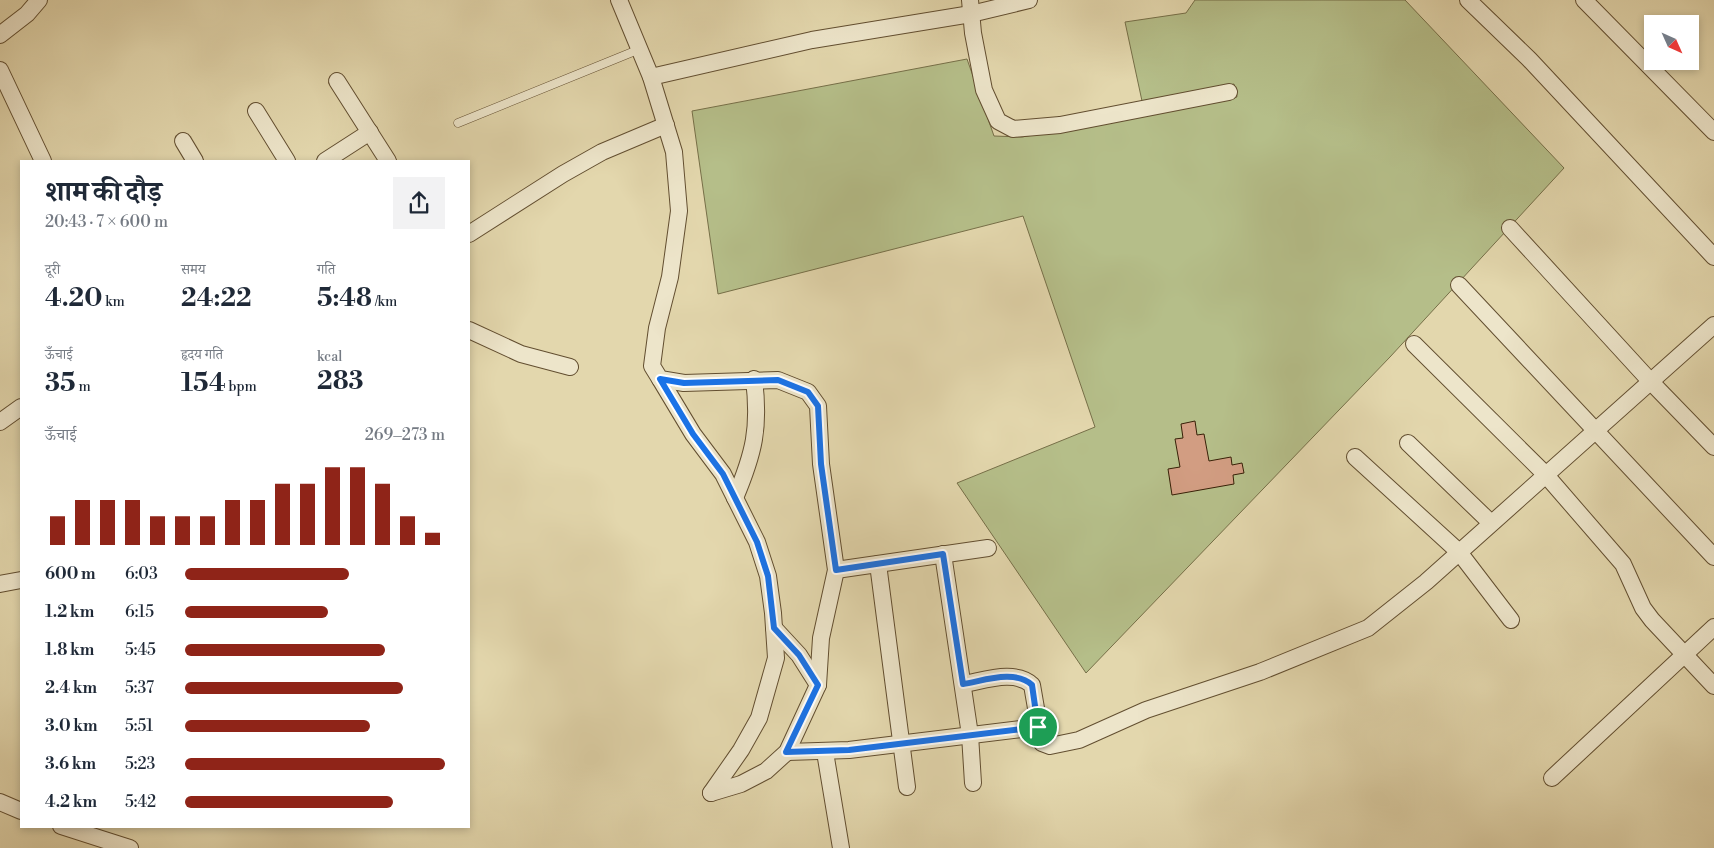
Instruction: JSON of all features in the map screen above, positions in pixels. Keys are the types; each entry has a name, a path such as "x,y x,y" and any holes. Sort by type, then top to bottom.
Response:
{"street":[{"path":"0,35 27,14 39,0"},
{"path":"619,0 651,77 674,152 679,211 670,277 657,328 652,366 693,434 723,474 757,542 768,576 776,658 759,718 741,750 711,793 740,784 766,771 786,752 818,685 821,638 836,570 821,464 818,406 808,392 778,380 754,379 684,383 660,379"},
{"path":"651,77 812,40 970,7 1029,0"},
{"path":"1468,0 1529,59 1714,257"},
{"path":"1584,0 1714,132"},
{"path":"970,7 984,90 998,121 1013,129 1060,125 1229,92"},
{"path":"0,70 43,160"},
{"path":"337,80 387,160"},
{"path":"256,110 286,160"},
{"path":"470,233 571,169 602,152 666,125"},
{"path":"326,160 370,132"},
{"path":"183,141 194,160"},
{"path":"1510,228 1651,382 1714,447"},
{"path":"1459,285 1714,557"},
{"path":"963,684 1016,676 1027,680 1032,685 1042,743 1050,746 1079,740 1146,710 1260,672 1368,628 1459,552 1714,325"},
{"path":"470,330 521,354 570,368"},
{"path":"1414,344 1545,474 1623,564 1644,608 1714,686"},
{"path":"735,498 751,459 757,424 754,379"},
{"path":"0,422 20,409"},
{"path":"1408,443 1491,523"},
{"path":"1355,457 1459,552 1512,620"},
{"path":"836,570 988,548"},
{"path":"943,554 970,735 973,783"},
{"path":"878,564 907,787"},
{"path":"0,584 20,580"},
{"path":"1552,778 1714,627"},
{"path":"774,628 799,655 818,685"},
{"path":"786,752 825,752 1038,727"},
{"path":"825,752 841,848"},
{"path":"0,802 20,811"},
{"path":"67,828 130,848"}],"lane":[{"path":"458,123 640,49"}],"green space":[{"path":"1195,0 1405,0 1564,168 1390,357 1086,673 957,483 1095,427 1023,216 718,294 692,111 967,59 994,136 1022,137 1237,97 1234,84 1142,101 1125,22 1186,13"}],"building":[{"path":"1195,421 1197,435 1204,434 1209,461 1231,457 1232,465 1242,463 1244,473 1233,475 1234,484 1172,495 1168,469 1180,467 1175,439 1183,438 1181,424"}],"route":[{"path":"660,379 684,383 754,379 778,380 808,392 818,406 821,464 836,570 943,554 963,684 1016,676 1027,680 1032,685 1038,727 849,750 786,752 818,685 799,655 774,628 768,576 757,542 723,474 693,434 660,379"}]}
